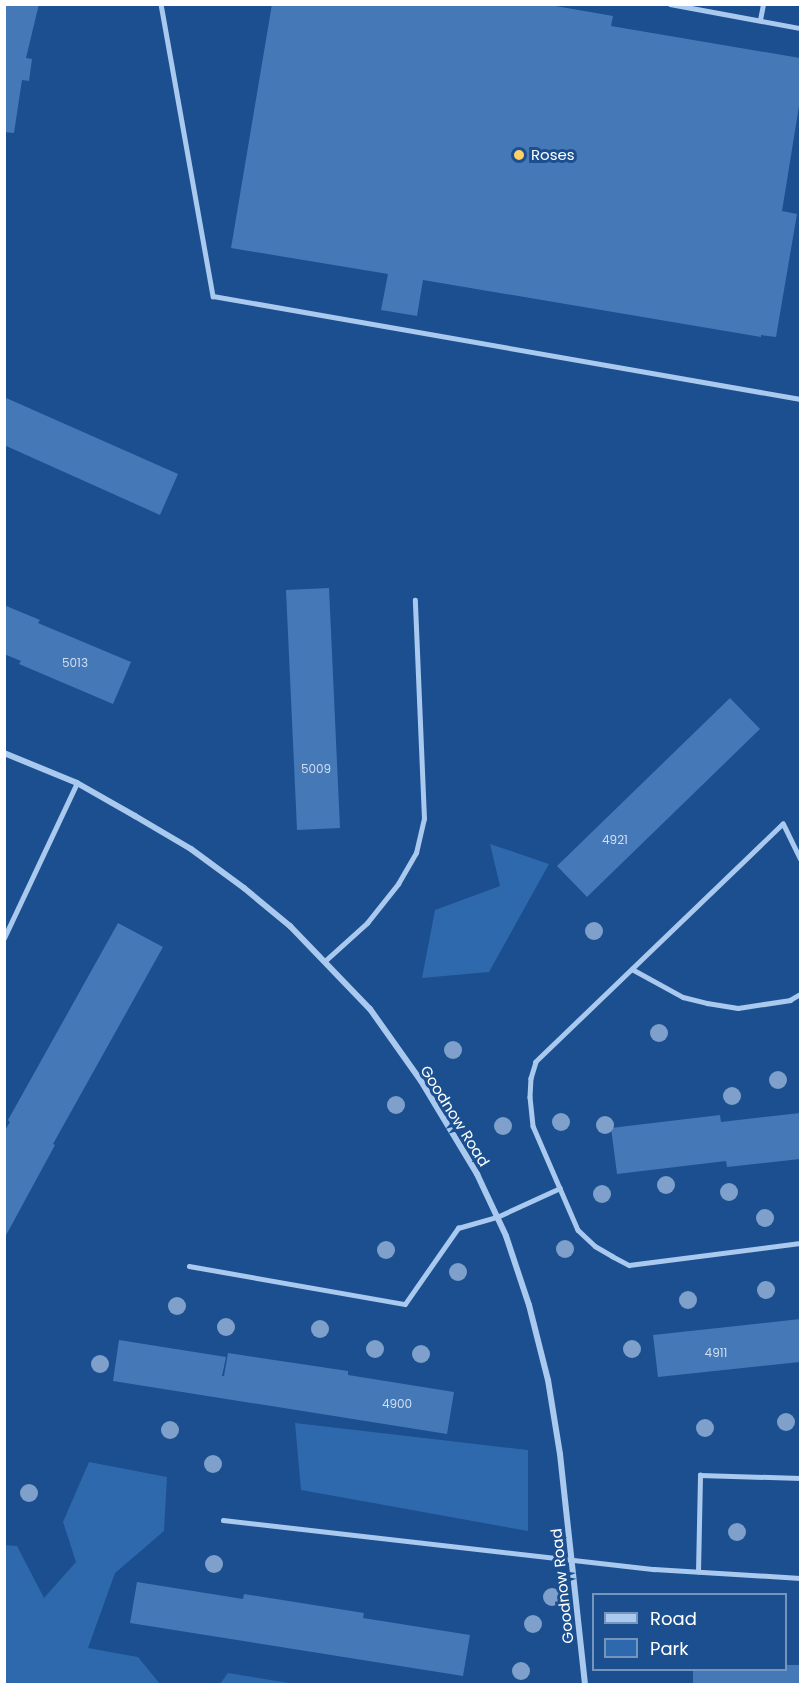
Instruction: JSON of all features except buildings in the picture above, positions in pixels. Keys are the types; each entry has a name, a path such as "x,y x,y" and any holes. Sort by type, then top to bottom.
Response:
{"street":[{"name":"Goodnow Road","path":"4,753 77,783 191,849 290,926 370,1010 421,1081 477,1174 497,1218 529,1305 548,1380 560,1454 585,1684"}],"lane":[{"path":"161,4 213,296 801,399"},
{"path":"670,4 801,28"},
{"path":"760,20 763,4"},
{"path":"325,961 367,923 399,884 416,853 423,819 415,600"},
{"path":"4,938 77,783"},
{"path":"801,859 783,824 536,1062 531,1078 530,1097 533,1126 578,1230 595,1246 629,1265 801,1243"},
{"path":"632,969 683,997 707,1004 738,1008 789,1000 801,994"},
{"path":"189,1266 405,1304 458,1228 497,1218 560,1188"},
{"path":"698,1572 700,1475 801,1478"},
{"path":"223,1520 571,1560 698,1572 801,1578"}],"green space":[{"path":"490,844 549,864 489,972 422,978 435,910 500,886"},
{"path":"295,1423 528,1450 528,1531 301,1490"},
{"path":"89,1462 167,1477 164,1531 115,1573 88,1648 138,1657 160,1684 5,1684 5,1545 17,1546 44,1598 76,1562 63,1522"},
{"path":"228,1673 295,1684 220,1684"}],"place":[{"name":"Roses","path":"519,155"}]}
